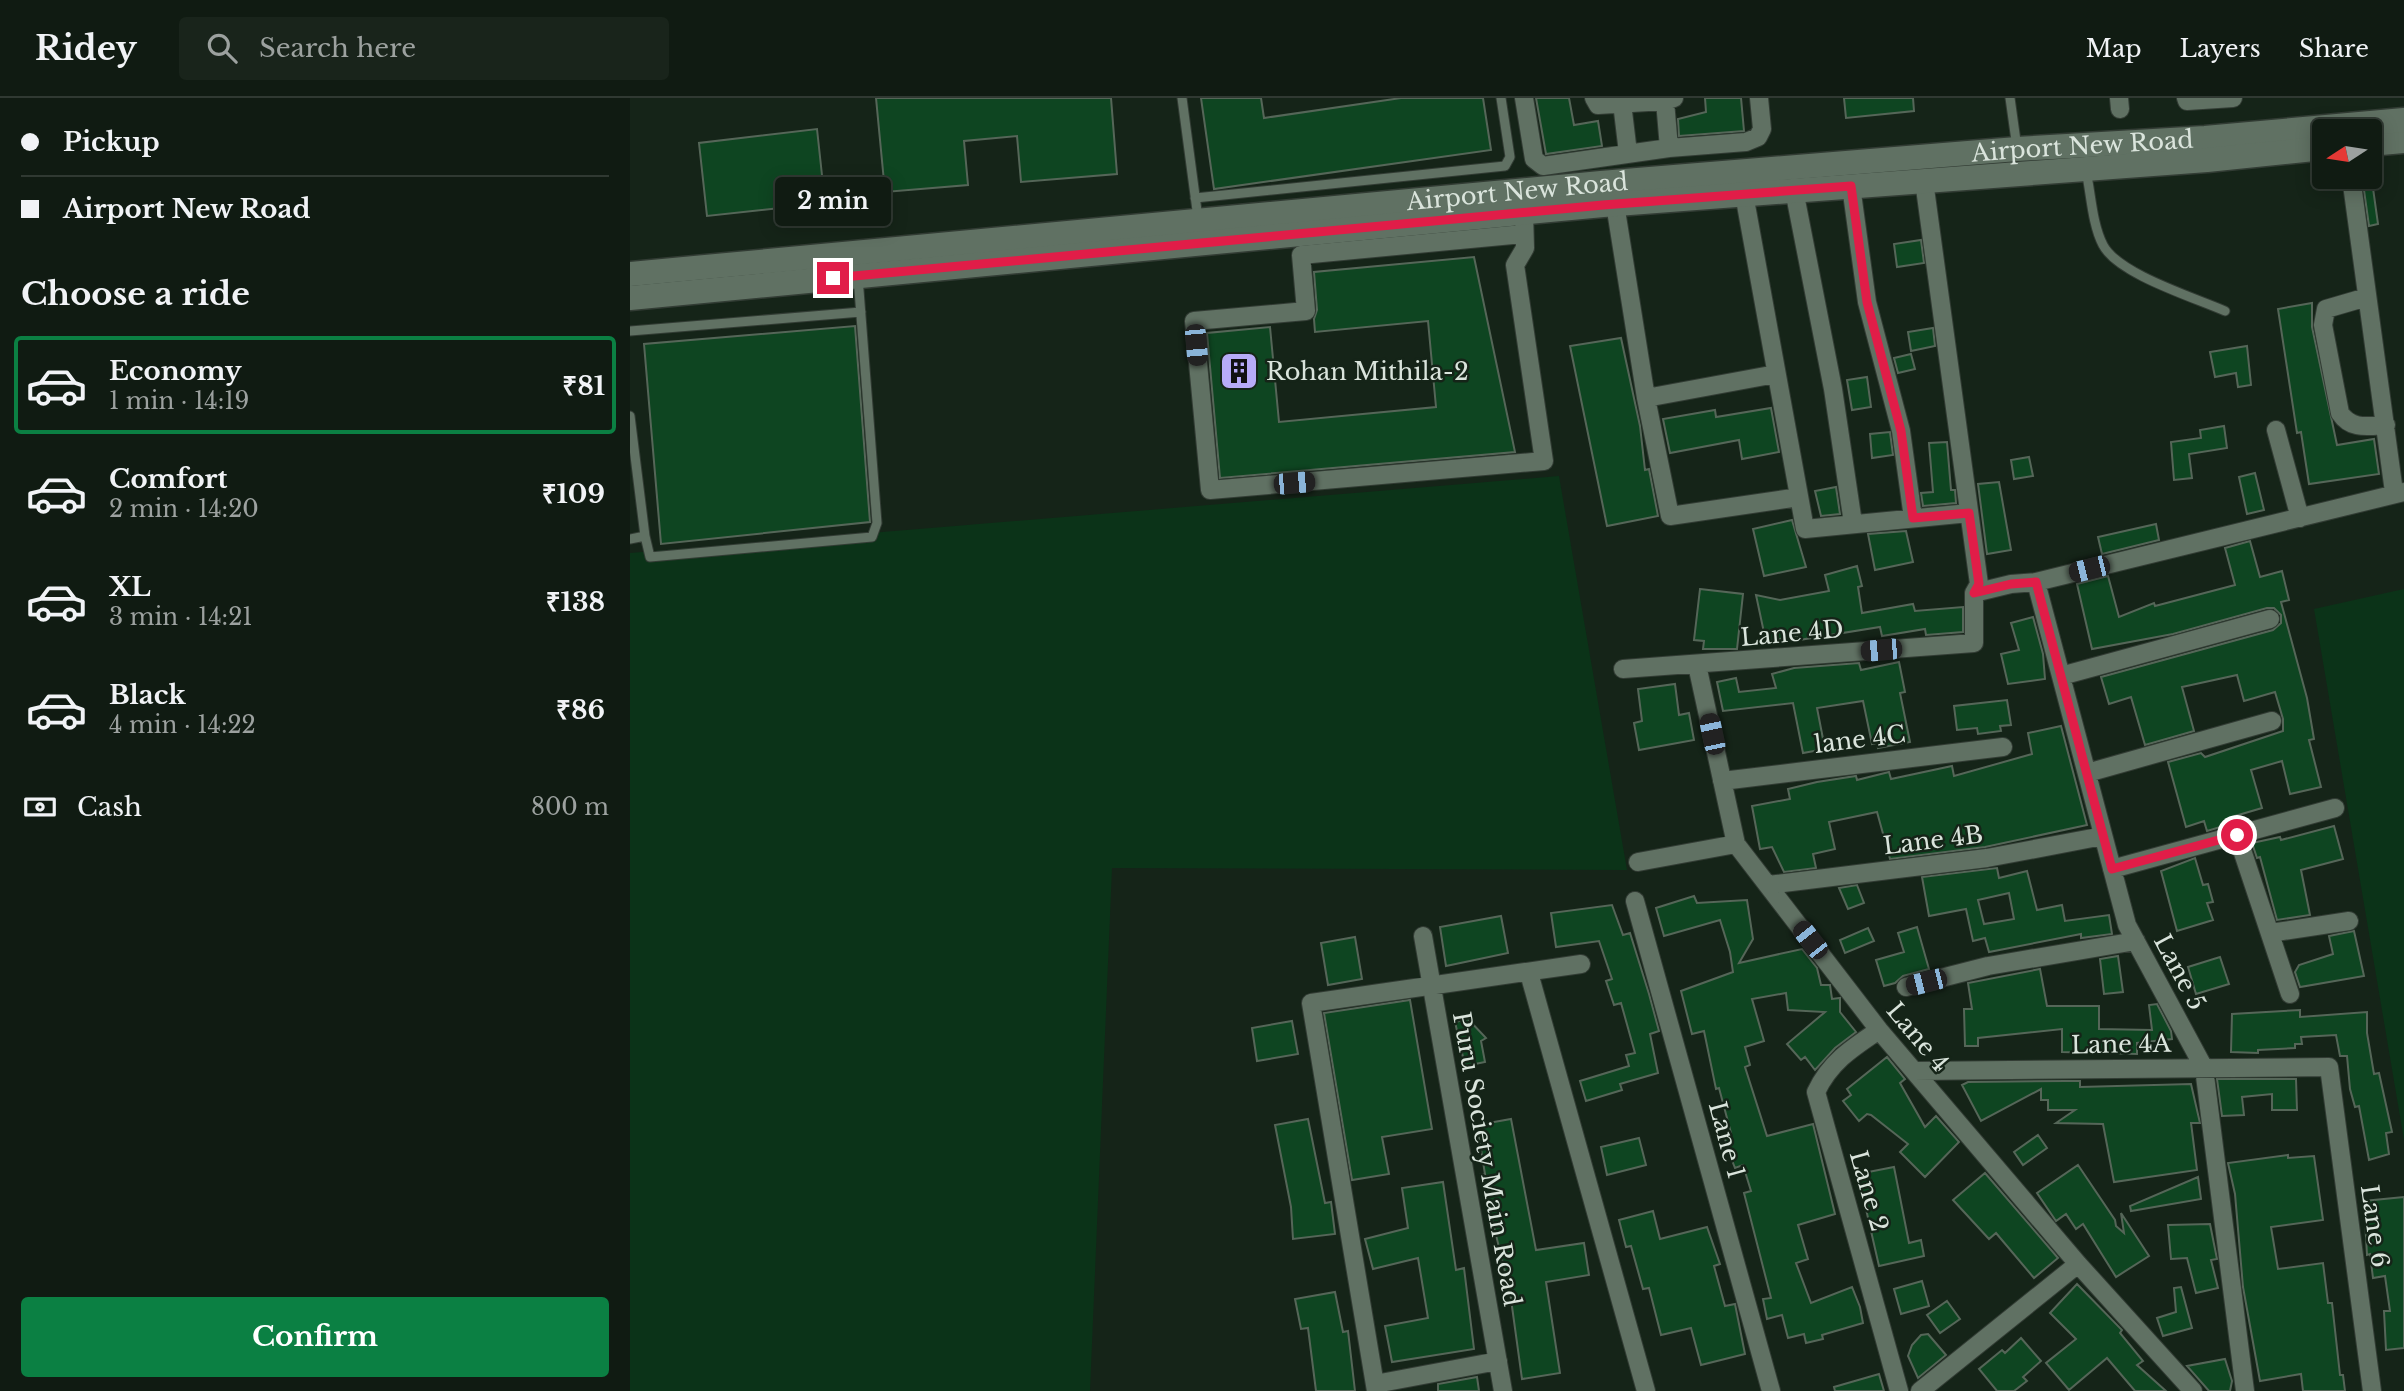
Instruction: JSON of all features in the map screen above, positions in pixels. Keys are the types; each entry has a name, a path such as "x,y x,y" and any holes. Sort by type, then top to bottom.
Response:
{"main road":[{"name":"Airport New Road","path":"630,274 1601,183 2017,149 2205,138 2404,120"},
{"path":"2382,143 2404,141"},
{"name":"Airport New Road","path":"630,298 858,275 1198,221 1524,223 1615,204 2086,169 2312,149"}],"street":[{"path":"1524,98 1537,164 1544,166 1670,148 1746,142 1758,137 1762,129 1759,98"},
{"path":"1594,98 1598,104 1670,99 1670,148"},
{"path":"2186,98 2187,101 2233,98"},
{"path":"1622,103 1628,153"},
{"path":"1924,181 1979,584 1974,593"},
{"path":"1851,186 1870,314 1901,431 1913,518"},
{"path":"1974,593 2011,584 2036,582 2399,492 2386,425 2353,189"},
{"path":"1794,190 1833,389 1853,523"},
{"path":"1744,194 1805,529 1969,513"},
{"path":"1615,204 1646,398 1670,516 1799,497"},
{"path":"1524,223 1525,248 1515,265 1544,461 1210,490 1194,321 1306,311 1301,255 1524,223"},
{"path":"2367,297 2326,309 2323,325 2340,413 2345,421 2354,425 2386,425"},
{"path":"1646,398 1776,374"},
{"path":"2276,430 2300,518"},
{"name":"Lane 5","path":"2036,582 2127,925 2204,1068 2245,1391"},
{"name":"Lane 4D","path":"1697,665 1974,643 1974,593"},
{"path":"2061,676 2270,620"},
{"path":"1623,669 1697,665"},
{"name":"Lane 4","path":"1697,665 1737,844 1879,1030 2078,1264 2193,1391"},
{"path":"2087,773 2272,720"},
{"name":"lane 4C","path":"1723,780 2003,747"},
{"path":"2112,869 2335,808"},
{"path":"2237,835 2290,993"},
{"name":"Lane 4B","path":"1768,885 1987,858 2104,836"},
{"path":"1638,862 1737,844"},
{"name":"Lane 1","path":"1635,901 1771,1391"},
{"path":"2270,933 2349,921"},
{"name":"Puru Society Main Road","path":"1423,936 1503,1391"},
{"path":"1906,987 1988,966 2136,941"},
{"path":"1498,1361 1376,1387 1311,1003 1581,964"},
{"path":"1529,973 1646,1391"},
{"name":"Lane 2","path":"1879,1030 1841,1056 1825,1073 1816,1092 1899,1391"},
{"name":"Lane 4A","path":"1914,1071 2329,1067"},
{"name":"Lane 6","path":"2329,1067 2372,1391"},
{"path":"1920,1391 2078,1264"}],"lane":[{"path":"1182,98 1198,221 1505,166 1510,157 1501,98"},
{"path":"2010,98 2017,149"},
{"path":"2086,169 2101,241 2108,254 2131,270 2225,311"},
{"path":"630,416 647,554 655,558 872,537 877,523 858,275"},
{"path":"630,331 862,313"},
{"path":"630,520 642,517"},
{"path":"630,539 645,537"}],"green space":[{"path":"1559,476 1627,870 1112,868 1090,1391 630,1391 630,553"},
{"path":"2404,589 2404,1140 2314,609"}],"building":[{"path":"876,98 1111,98 1117,174 1021,182 1017,136 964,141 968,185 885,192"},
{"path":"1201,98 1261,98 1264,118 1401,98 1483,98 1491,150 1214,189"},
{"path":"1536,98 1569,98 1574,125 1598,121 1602,146 1546,154"},
{"path":"1705,98 1741,98 1744,131 1679,136 1678,119 1706,112"},
{"path":"1844,98 1913,98 1914,111 1846,118"},
{"path":"817,129 825,203 707,216 699,143"},
{"path":"2364,189 2373,189 2378,224 2369,226"},
{"path":"1921,240 1924,263 1897,267 1894,244"},
{"name":"Rohan Mithila-2","path":"1474,257 1515,452 1220,478 1207,333 1270,327 1279,422 1436,407 1428,321 1315,332 1314,319 1317,310 1314,272"},
{"path":"2312,303 2312,327 2337,445 2374,439 2379,474 2309,484 2301,432 2297,433 2278,309"},
{"path":"855,326 870,522 661,544 644,344"},
{"path":"1933,328 1935,346 1911,351 1908,332"},
{"path":"1621,338 1640,426 1645,470 1649,469 1658,516 1607,526 1570,346"},
{"path":"2247,346 2251,385 2238,387 2236,373 2215,377 2210,352"},
{"path":"1911,354 1915,369 1898,373 1894,358"},
{"path":"1867,377 1871,407 1852,410 1847,380"},
{"path":"1771,408 1779,452 1742,459 1739,440 1670,453 1663,419 1715,410 1716,417"},
{"path":"2224,426 2227,448 2189,454 2192,478 2174,480 2171,442 2201,438 2200,430"},
{"path":"1890,432 1893,455 1872,458 1870,434"},
{"path":"1947,442 1951,490 1955,490 1956,503 1923,506 1921,493 1933,492 1929,443"},
{"path":"2029,457 2033,476 2014,479 2011,460"},
{"path":"2255,473 2264,510 2247,514 2239,477"},
{"path":"1999,482 2011,550 1987,554 1978,484"},
{"path":"1836,487 1840,514 1821,516 1815,491"},
{"path":"1792,520 1806,567 1764,576 1753,529"},
{"path":"2156,524 2159,540 2102,554 2098,537"},
{"path":"1906,531 1913,562 1875,570 1868,534"},
{"path":"2250,541 2260,577 2282,571 2289,600 2281,602 2307,698 2314,739 2309,740 2321,787 2290,794 2282,761 2251,770 2262,808 2235,816 2237,822 2207,831 2204,821 2186,827 2168,762 2201,753 2205,757 2283,731 2283,719 2275,692 2244,701 2237,675 2182,687 2194,731 2145,745 2131,697 2109,704 2101,677 2273,630 2281,623 2281,615 2274,608 2267,608 2173,634 2092,649 2077,584 2108,576 2119,617 2154,603 2155,606 2235,585 2225,548"},
{"path":"1857,566 1862,586 1858,587 1862,613 1913,604 1915,611 1963,607 1963,632 1926,635 1925,629 1882,636 1880,627 1799,640 1798,635 1766,642 1756,595 1780,600 1829,591 1825,575"},
{"path":"1700,589 1743,594 1737,649 1703,649 1704,641 1694,640"},
{"path":"2033,617 2043,654 2045,679 2008,684 2001,654 2019,650 2011,623"},
{"path":"1899,662 1905,692 1900,693 1910,742 1878,748 1877,743 1872,744 1863,701 1817,708 1825,749 1803,753 1793,703 1723,711 1717,682 1736,678 1739,692 1776,688 1772,674 1794,668 1859,663 1861,670"},
{"path":"1675,684 1679,715 1689,713 1694,740 1639,750 1634,723 1642,721 1638,689"},
{"path":"2007,700 2011,725 2000,726 2001,731 1978,734 1977,728 1957,730 1954,706"},
{"path":"2061,726 2087,825 1985,847 1890,859 1877,812 1829,822 1835,849 1813,854 1816,868 1784,872 1772,847 1760,849 1752,806 1790,799 1788,789 1856,776 1857,780 1889,772 1891,779 1952,766 1954,776 2032,754 2028,733"},
{"path":"2334,826 2343,859 2301,870 2310,915 2277,920 2260,857 2257,858 2252,843 2280,837 2281,840"},
{"path":"2195,858 2203,885 2208,884 2213,902 2207,903 2213,920 2177,931 2161,871"},
{"path":"1997,868 1999,878 2027,871 2037,910 2062,905 2065,921 2109,915 2112,934 2081,938 2081,934 1989,952 1985,938 1973,941 1966,909 1929,916 1922,877","holes":["2009,893 2014,919 1984,924 1978,900"]},
{"path":"1857,885 1864,903 1848,909 1839,888"},
{"path":"1694,896 1697,903 1747,900 1753,939 1739,963 1802,949 1817,968 1821,985 1830,985 1832,999 1840,998 1840,1012 1856,1032 1835,1048 1815,1070 1805,1057 1801,1060 1787,1044 1825,1012 1788,1010 1786,993 1752,999 1764,1041 1745,1047 1750,1065 1745,1067 1767,1136 1813,1124 1835,1214 1798,1225 1808,1259 1796,1263 1811,1303 1852,1287 1860,1307 1863,1323 1822,1335 1823,1339 1806,1343 1804,1334 1788,1338 1782,1315 1767,1319 1763,1299 1771,1298 1744,1193 1751,1191 1743,1165 1735,1168 1728,1150 1724,1135 1731,1133 1719,1088 1716,1089 1704,1031 1692,1034 1681,991 1733,972 1730,952 1720,920 1664,936 1656,908"},
{"path":"1612,905 1623,935 1630,933 1649,994 1659,1031 1650,1034 1658,1073 1620,1084 1622,1090 1586,1101 1580,1081 1629,1066 1626,1055 1635,1053 1621,1003 1614,1005 1606,981 1612,979 1599,941 1556,947 1551,913"},
{"path":"1501,916 1508,953 1446,966 1440,927"},
{"path":"1917,927 1929,969 1903,976 1895,983 1884,986 1876,960 1904,952 1898,933"},
{"path":"1868,928 1874,941 1845,953 1840,940"},
{"path":"2354,931 2364,976 2300,987 2295,972 2299,965 2333,954 2329,936"},
{"path":"1355,937 1362,979 1328,985 1321,943"},
{"path":"2118,956 2123,992 2104,994 2100,959"},
{"path":"2220,957 2229,984 2196,994 2188,967"},
{"path":"2040,969 2047,1006 2099,1006 2099,1029 2152,1030 2149,1005 2157,1004 2171,1031 2172,1039 2137,1043 2137,1054 2062,1052 2062,1029 1978,1038 1978,1046 1965,1046 1964,1009 1972,1009 1968,983"},
{"path":"1410,1000 1432,1129 1382,1137 1389,1174 1352,1180 1324,1013"},
{"path":"2300,1010 2300,1017 2367,1012 2367,1033 2374,1074 2379,1073 2392,1132 2386,1133 2389,1154 2369,1160 2359,1106 2355,1107 2350,1089 2347,1056 2340,1056 2336,1035 2301,1037 2302,1044 2295,1044 2295,1048 2258,1050 2258,1053 2231,1052 2232,1014"},
{"path":"1468,1019 1486,1038 1481,1041 1485,1062 1465,1066 1455,1022"},
{"path":"1292,1021 1298,1054 1257,1061 1252,1028"},
{"path":"1887,1057 1905,1079 1900,1083 1925,1127 1936,1116 1959,1142 1925,1177 1900,1152 1908,1144 1871,1115 1867,1114 1859,1121 1843,1101 1851,1095 1847,1089"},
{"path":"2217,1079 2296,1079 2297,1110 2272,1110 2272,1094 2242,1097 2244,1115 2222,1116"},
{"path":"2080,1081 2080,1087 2191,1084 2200,1123 2191,1123 2197,1170 2114,1182 2103,1124 2056,1123 2075,1110 2048,1110 2048,1100 2041,1100 2041,1089 1981,1121 1962,1085 1968,1082"},
{"path":"1308,1119 1325,1203 1331,1202 1335,1234 1293,1239 1291,1207 1275,1125"},
{"path":"1511,1119 1536,1250 1584,1243 1589,1275 1546,1282 1560,1373 1522,1379 1510,1292 1481,1174 1485,1174 1477,1125"},
{"path":"2038,1135 2047,1148 2023,1165 2014,1152"},
{"path":"1639,1138 1646,1165 1607,1175 1601,1147"},
{"path":"2288,1155 2288,1158 2314,1156 2323,1220 2271,1227 2278,1269 2323,1263 2328,1303 2332,1303 2340,1375 2343,1375 2345,1391 2303,1391 2301,1374 2260,1381 2243,1287 2235,1194 2228,1163"},
{"path":"2078,1165 2115,1220 2116,1226 2124,1233 2121,1213 2149,1256 2116,1277 2083,1224 2076,1229 2066,1214 2056,1221 2037,1193"},
{"path":"1894,1167 1909,1243 1921,1240 1924,1256 1879,1266 1858,1174"},
{"path":"1985,1173 2058,1258 2034,1278 1996,1233 1989,1239 1953,1200"},
{"path":"2198,1177 2201,1199 2131,1211 2130,1206"},
{"path":"1443,1182 1456,1270 1464,1268 1474,1349 1392,1362 1385,1326 1428,1318 1418,1258 1373,1269 1365,1239 1408,1228 1402,1188"},
{"path":"2404,1197 2404,1348 2386,1350 2384,1311 2390,1311 2385,1276 2373,1278 2370,1254 2367,1255 2364,1201"},
{"path":"1653,1211 1660,1239 1707,1227 1720,1264 1714,1266 1725,1306 1735,1304 1745,1354 1701,1365 1691,1328 1661,1335 1649,1288 1643,1289 1631,1246 1626,1247 1619,1220"},
{"path":"2210,1224 2217,1259 2211,1260 2218,1288 2196,1293 2187,1258 2171,1259 2168,1225"},
{"path":"1922,1281 1929,1306 1901,1314 1894,1289"},
{"path":"2077,1284 2122,1330 2120,1333 2143,1361 2137,1365 2166,1391 2135,1391 2107,1358 2069,1390 2046,1363 2076,1339 2050,1313"},
{"path":"2181,1287 2192,1328 2163,1336 2157,1318 2176,1312 2174,1288"},
{"path":"1335,1292 1343,1332 1348,1331 1355,1391 1316,1391 1308,1328 1301,1329 1295,1299"},
{"path":"1947,1301 1960,1319 1940,1333 1927,1315"},
{"path":"1928,1334 1946,1355 1918,1378 1908,1356 1912,1345 1921,1335"},
{"path":"2021,1338 2041,1361 2023,1377 2027,1381 2014,1391 1997,1391 1979,1369 2002,1350 2005,1353"},
{"path":"2225,1359 2232,1381 2230,1391 2209,1391 2187,1366"},
{"path":"1879,1374 1884,1391 1835,1391 1834,1387"},
{"path":"1477,1377 1479,1391 1438,1391 1438,1384"}],"place":[{"name":"Rohan Mithila-2","path":"1239,371"}],"route":[{"path":"833,278 1603,205 1851,186 1867,302 1874,338 1898,414 1913,518 1969,513 1979,584 1974,593 2011,584 2036,582 2112,869 2237,835"}]}
